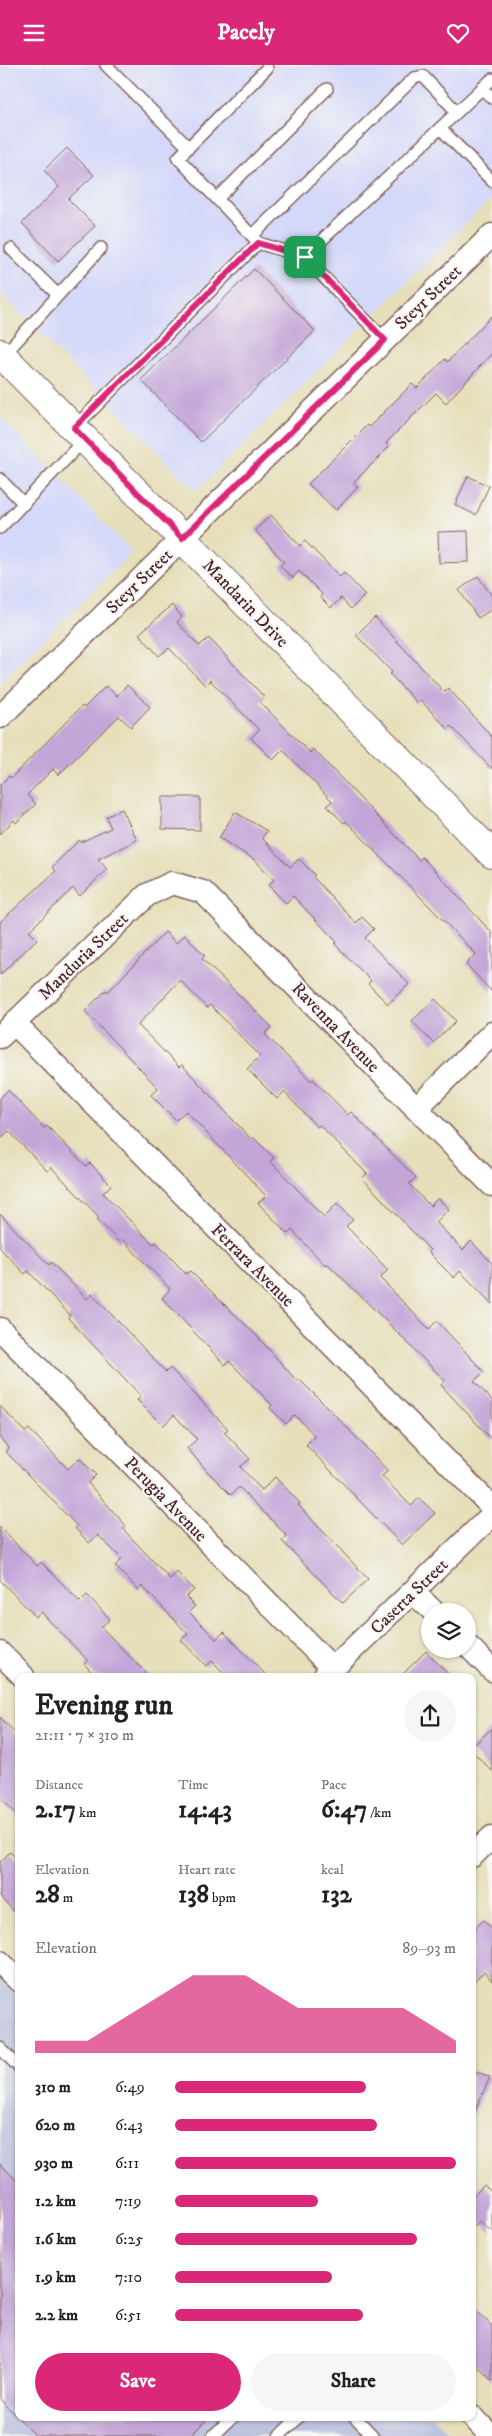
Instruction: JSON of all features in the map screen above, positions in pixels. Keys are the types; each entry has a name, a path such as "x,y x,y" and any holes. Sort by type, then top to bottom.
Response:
{"street":[{"name":"Steyr Street","path":"0,717 492,235"},
{"name":"Mandarin Drive","path":"2,354 492,854"},
{"name":"Manduria Street","path":"7,1030 147,895 172,883"},
{"name":"Ravenna Avenue","path":"172,883 204,892 492,1185"},
{"name":"Ferrara Avenue","path":"7,1030 492,1507"},
{"path":"416,1109 492,1033"},
{"name":"Perugia Avenue","path":"0,1329 329,1672"},
{"name":"Caserta Street","path":"329,1672 492,1515"},
{"path":"413,1591 424,1603"},
{"path":"0,1653 20,1673"},
{"path":"476,1654 492,1670"},
{"path":"476,1852 492,1837"},
{"path":"0,1962 15,1977"},
{"path":"476,2420 491,2436"}],"lane":[{"path":"106,65 188,147"},
{"path":"267,68 178,157 255,239 305,257 385,340"},
{"path":"0,528 24,504 79,433 255,239 414,78 423,76 457,112"},
{"path":"305,257 492,79"},
{"path":"482,88 492,98"},
{"path":"217,199 328,89"},
{"path":"440,128 492,181"},
{"path":"2,354 100,248"},
{"path":"11,249 57,294"},
{"path":"0,479 24,504"},
{"path":"0,2048 15,2063"},
{"path":"213,2436 229,2421"},
{"path":"279,2436 295,2421"},
{"path":"359,2421 373,2436"}],"shaded area":[{"path":"0,65 492,65 492,198 196,491 0,293"},
{"path":"0,416 132,552 0,682"},
{"path":"0,1979 15,1994 15,2421 437,2421 452,2436 0,2436"}],"building":[{"path":"67,148 94,175 68,199 95,226 58,261 22,223 59,187 44,170"},
{"path":"254,269 315,331 201,442 141,380"},
{"path":"492,316 492,353 446,403 436,393 386,443 389,447 353,483 358,487 336,510 308,484 367,425 369,427 412,384 417,388 445,359 447,362"},
{"path":"468,476 489,486 476,515 455,505"},
{"path":"271,515 300,546 305,541 340,577 344,573 365,595 351,609 341,598 331,608 320,597 322,594 299,571 293,578 280,566 284,562 255,530"},
{"path":"468,531 469,562 439,563 438,532"},
{"path":"478,576 492,596 492,609 478,618 459,590"},
{"path":"172,605 182,617 177,622 199,646 209,638 264,697 260,702 310,753 313,749 419,860 422,857 492,933 492,992 466,964 476,954 346,821 344,823 327,806 332,801 283,750 273,760 251,738 259,730 210,680 205,685 169,648 159,656 139,634"},
{"path":"375,617 444,692 448,688 492,737 492,769 451,726 448,729 420,700 417,703 390,674 392,672 356,635"},
{"path":"127,685 150,707 131,727 119,716 58,775 53,769 27,795 36,804 16,823 14,820 0,834 0,785 9,776 11,778 82,706 84,708 106,686 117,696"},
{"path":"162,797 200,797 200,830 162,829"},
{"path":"122,809 137,840 98,859 107,869 80,896 73,888 29,931 37,939 0,975 0,922 56,871 52,867 79,840 81,842 111,828 106,817"},
{"path":"235,812 267,831 262,838 290,867 299,859 315,875 313,877 356,923 362,917 374,929 365,938 409,984 388,1004 368,984 371,981 335,944 337,942 293,896 286,903 268,885 274,880 255,860 219,838"},
{"path":"165,932 176,943 185,935 205,956 202,959 272,1027 265,1034 311,1081 313,1079 348,1115 351,1112 416,1178 409,1184 430,1206 438,1198 449,1209 436,1222 463,1250 471,1241 492,1263 492,1304 460,1271 454,1278 428,1252 430,1250 362,1178 367,1174 320,1125 317,1127 284,1092 277,1099 247,1069 260,1056 210,1005 207,1008 180,980 138,1025 179,1067 182,1065 251,1139 253,1137 274,1158 270,1161 324,1217 337,1203 353,1220 346,1226 388,1270 380,1278 429,1329 437,1321 484,1372 474,1381 492,1400 492,1440 441,1385 445,1381 393,1328 327,1263 325,1265 292,1230 288,1234 258,1203 266,1196 186,1111 176,1120 151,1095 158,1088 85,1011 106,990 108,992"},
{"path":"435,999 456,1021 433,1043 412,1021"},
{"path":"8,1090 44,1128 47,1126 86,1166 90,1163 111,1185 103,1193 153,1244 156,1242 186,1274 190,1271 256,1335 297,1381 299,1379 336,1416 388,1471 382,1476 411,1506 419,1498 435,1513 402,1545 306,1445 315,1436 295,1415 286,1424 270,1408 272,1405 229,1361 225,1365 162,1298 170,1289 122,1239 119,1242 97,1219 99,1217 51,1167 47,1171 9,1131 0,1139 0,1098"},
{"path":"0,1214 49,1265 51,1262 87,1299 92,1294 166,1372 170,1368 228,1429 224,1432 250,1459 240,1467 262,1490 275,1477 300,1503 298,1505 368,1579 343,1603 282,1541 287,1536 239,1487 231,1495 207,1471 187,1448 197,1439 174,1415 163,1426 137,1400 141,1396 68,1318 70,1315 28,1271 25,1274 0,1248"},
{"path":"0,1406 25,1432 29,1429 68,1469 79,1458 96,1475 88,1483 126,1526 123,1529 170,1579 177,1572 194,1590 186,1597 195,1606 189,1612 216,1639 224,1632 264,1673 224,1673 212,1661 206,1666 181,1640 188,1634 142,1586 138,1590 115,1566 122,1559 98,1535 89,1543 75,1528 77,1526 6,1452 9,1448 0,1438"},
{"path":"0,1527 37,1566 41,1562 80,1602 87,1595 110,1619 101,1627 146,1673 93,1673 84,1664 88,1661 41,1612 36,1617 0,1580"},
{"path":"421,1656 421,1658 433,1658 447,1673 404,1673"},
{"path":"0,1717 15,1733 15,1813 0,1797"},
{"path":"492,1728 492,1771 476,1755 476,1743"},
{"path":"10,1852 15,1857 15,1913 0,1897 0,1862"},
{"path":"484,1920 492,1929 492,1981 484,1972 476,1979 476,1927"},
{"path":"476,2072 490,2077 476,2109"},
{"path":"0,2164 15,2179 15,2414 0,2399"},
{"path":"484,2185 492,2193 492,2232 480,2221 476,2224 476,2193"},
{"path":"476,2310 492,2326 492,2381 476,2365"},
{"path":"21,2421 205,2421 190,2436 36,2436"}],"route":[{"path":"258,243 305,257 385,340 182,538 74,428 258,243"}]}
